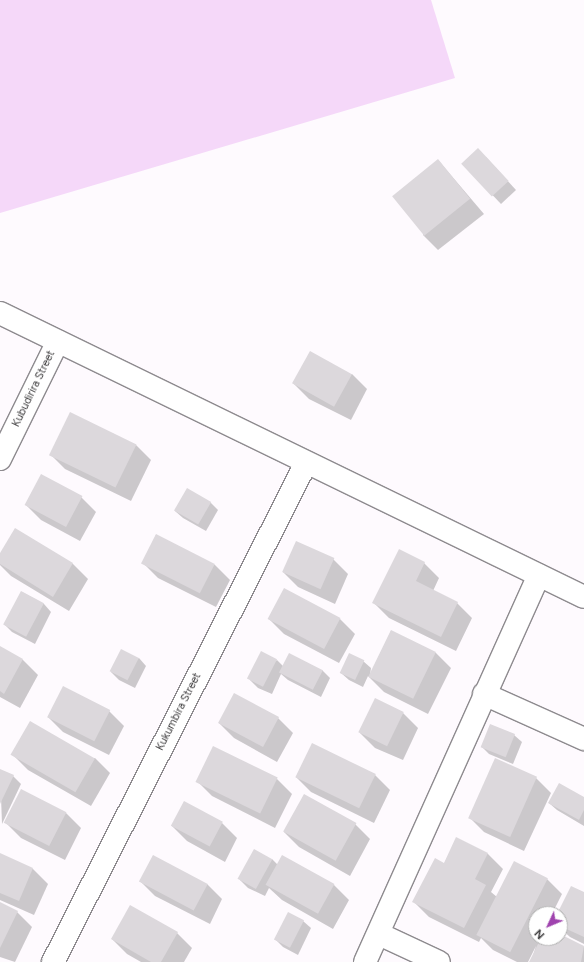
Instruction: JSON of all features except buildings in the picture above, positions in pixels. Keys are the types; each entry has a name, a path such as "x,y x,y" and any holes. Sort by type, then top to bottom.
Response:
{"street":[{"path":"0,313 584,597"},
{"name":"Kubudirira Street","path":"0,459 58,341"},
{"name":"Kukumbira Street","path":"53,962 306,463"},
{"path":"365,962 379,934 538,575"},
{"path":"484,694 584,739"},
{"path":"379,934 439,962"}],"shaded area":[{"path":"0,0 431,0 455,78 0,213"}]}
